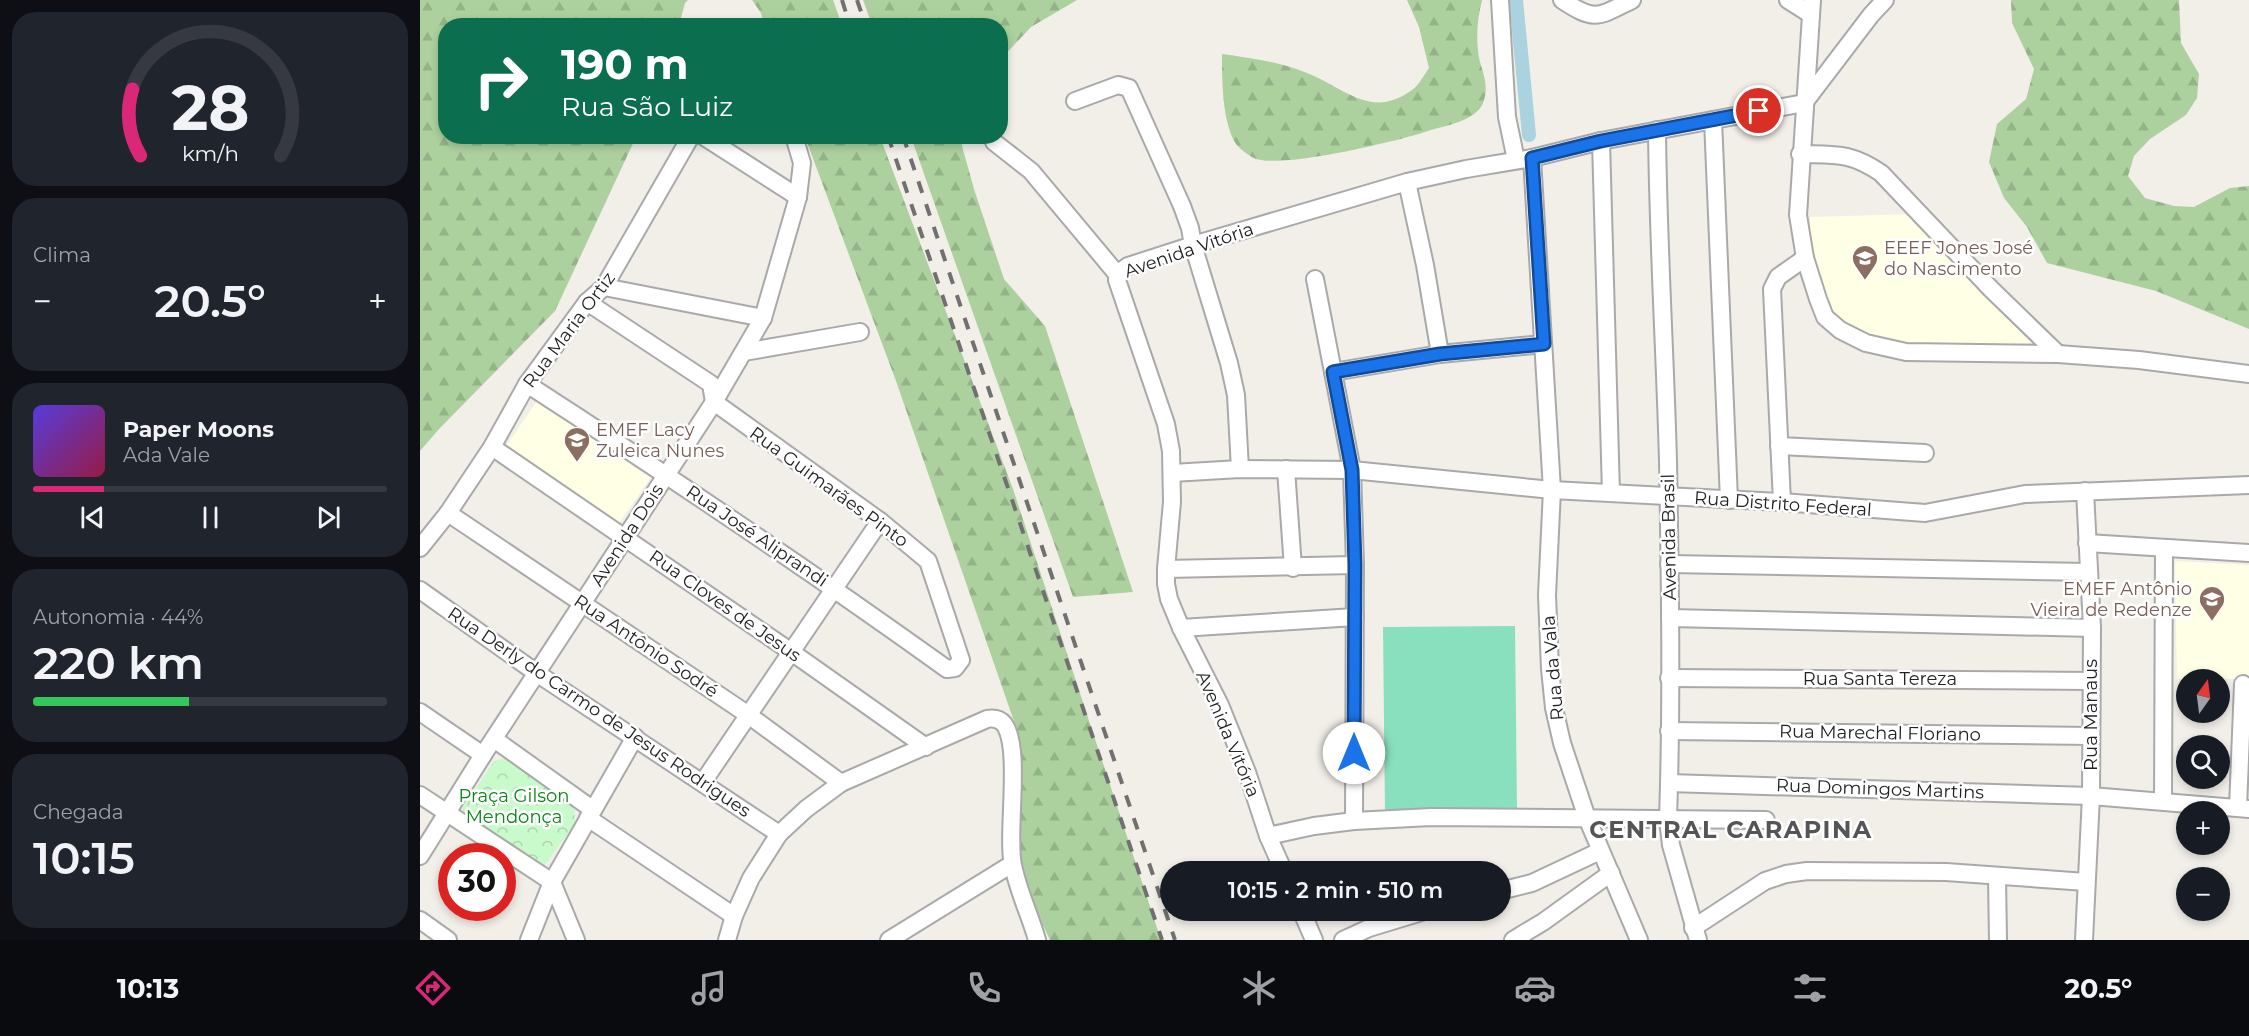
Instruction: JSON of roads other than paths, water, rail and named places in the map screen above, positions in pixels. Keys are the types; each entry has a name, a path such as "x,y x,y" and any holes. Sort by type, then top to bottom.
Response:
{"street":[{"name":"Rua da Vala","path":"1500,0 1507,117 1524,159 1544,344 1552,490 1547,595 1554,708 1562,743 1587,818 1639,940"},
{"path":"1562,0 1588,15 1597,16 1632,0"},
{"path":"1788,0 1811,7 1800,154 1798,215 1805,258 1825,317 1840,330 1866,343 1906,352 2058,354 2139,360 2249,374"},
{"path":"1804,103 1885,0"},
{"path":"1075,101 1118,85 1129,88 1182,206 1229,363 1236,395 1240,469"},
{"name":"Avenida Vitória","path":"1279,861 1220,705 1181,628 1168,591 1166,569 1172,502 1171,451 1166,424 1117,280 1117,274 1128,266 1193,245 1407,182 1601,141 1804,103"},
{"path":"1713,120 1729,500"},
{"name":"Avenida Brasil","path":"1657,130 1670,618 1668,819 1671,845 1694,936"},
{"path":"1601,141 1611,493"},
{"name":"Rua Maria Ortiz","path":"420,548 448,513 492,447 527,384 587,302 604,288 686,144"},
{"path":"715,144 798,197"},
{"name":"Avenida Dois","path":"420,856 483,755 714,402 763,318 798,197 802,163 796,144"},
{"path":"997,144 1031,171 1117,274"},
{"path":"1800,154 1847,156 1881,173 1984,281 2058,354"},
{"path":"1407,182 1425,265 1440,354"},
{"path":"1782,502 1772,289 1778,277 1805,258"},
{"path":"1315,279 1352,470 1355,565 1354,821"},
{"path":"604,288 763,318"},
{"name":"Rua Guimarães Pinto","path":"587,302 711,384 714,402 880,521 928,561 961,660 955,668"},
{"path":"744,352 860,332"},
{"path":"1333,372 1440,354 1544,344"},
{"name":"Rua José Aliprandi","path":"527,384 666,474 833,587 947,669 955,668"},
{"path":"1779,446 1925,453"},
{"name":"Rua Cloves de Jesus","path":"492,447 626,537 926,747"},
{"name":"Rua Distrito Federal","path":"1172,473 1240,469 1352,470 1552,490 1782,502 1925,513 2025,494 2249,485"},
{"path":"1286,469 1293,568"},
{"name":"Rua Manaus","path":"2084,940 2091,796 2091,628 2085,491"},
{"name":"Rua Antônio Sodré","path":"448,513 747,714 841,783"},
{"path":"703,782 833,587 880,521"},
{"path":"2087,543 2249,553"},
{"path":"2163,801 2164,549"},
{"path":"1669,564 2089,572"},
{"path":"1166,569 1355,565"},
{"name":"Rua Derly do Carmo de Jesus Rodrigues","path":"420,590 538,674 778,834"},
{"path":"1181,628 1355,617"},
{"path":"1670,618 2091,628"},
{"name":"Rua Santa Tereza","path":"1669,678 2091,681"},
{"path":"2243,684 2244,809"},
{"path":"420,712 483,755"},
{"path":"727,940 734,916 751,878 778,834 806,809 841,783 987,719 998,719 1004,724 1008,735 1012,798 1012,864 1038,940"},
{"name":"Rua Marechal Floriano","path":"1669,731 2091,736"},
{"path":"529,940 552,882 635,737"},
{"path":"494,739 590,813 734,916"},
{"name":"Rua Domingos Martins","path":"1669,783 2091,796 2244,809"},
{"path":"420,795 552,882 576,940"},
{"path":"1268,836 1314,826 1354,821 1431,817 1766,820"},
{"path":"1511,888 1532,883 1600,851"},
{"path":"890,940 1012,864"},
{"path":"1694,936 1765,881 1786,874 1849,870 1946,872 2086,882"},
{"path":"1513,940 1543,922 1611,873"},
{"path":"1997,877 1998,940"},
{"path":"420,920 448,940"},
{"path":"1306,921 1314,940"},
{"path":"1343,940 1392,921"}],"waterway":[{"path":"1516,0 1529,135"}],"railway":[{"path":"842,0 848,18"},
{"path":"857,0 863,18"},
{"path":"891,144 1162,940"},
{"path":"906,144 1175,940"}],"place":[{"name":"EEEF Jones José do Nascimento","path":"1865,281"},
{"name":"EMEF Lacy Zuleica Nunes","path":"577,463"},
{"name":"EMEF Antônio Vieira de Redenze","path":"2212,622"}],"district":[{"name":"CENTRAL CARAPINA","path":"1731,830"}],"park label":[{"name":"Praça Gilson Mendonça","path":"514,806"}]}
